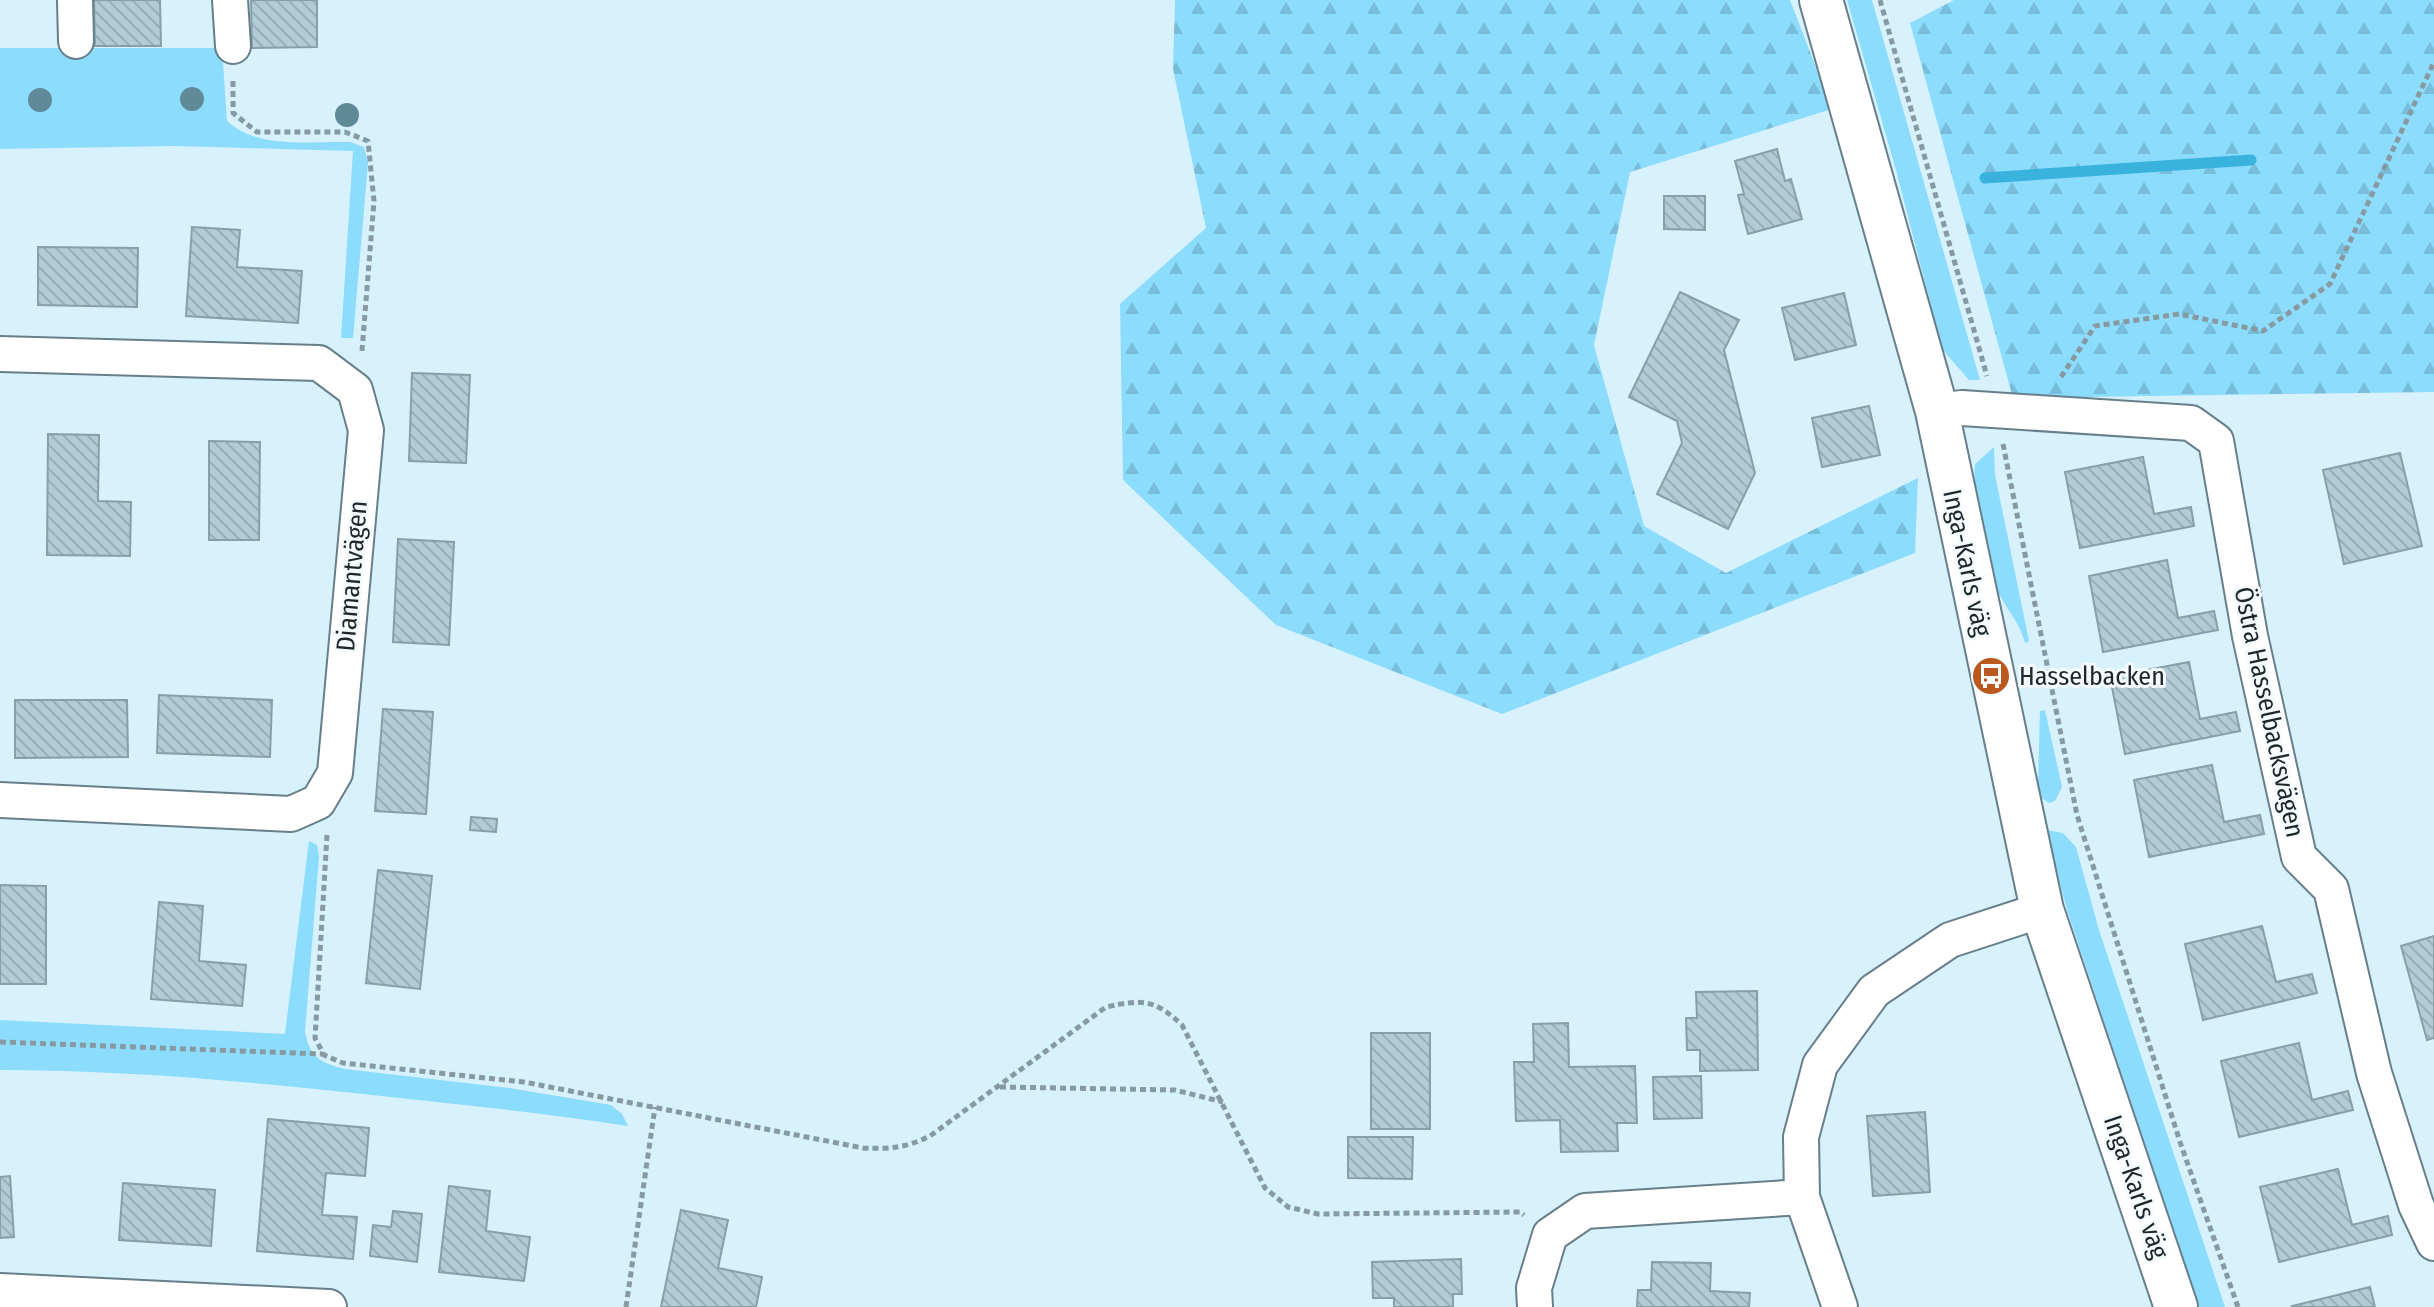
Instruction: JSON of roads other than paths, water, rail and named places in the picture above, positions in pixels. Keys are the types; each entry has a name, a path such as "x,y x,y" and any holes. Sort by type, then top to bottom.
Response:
{"street":[{"path":"75,0 76,41"},
{"path":"230,0 233,46"},
{"name":"Inga-Karls väg","path":"1821,0 1937,411 2042,910 2176,1307"},
{"name":"Diamantvägen","path":"0,354 319,363 355,390 366,430 335,773 318,802 291,814 0,800"},
{"name":"Östra Hasselbacksvägen","path":"1937,411 1962,408 2191,423 2216,441 2250,636 2299,857 2331,889 2374,1073 2416,1205 2434,1243"},
{"path":"1840,1307 1802,1197 1801,1137 1820,1065 1874,991 1950,940 2042,910"},
{"path":"1535,1307 1534,1288 1550,1235 1585,1211 1802,1197"},
{"path":"0,1291 329,1307"}],"waterway":[{"path":"1985,178 2251,160"}],"place":[{"name":"Hasselbacken","path":"1991,676"}]}
